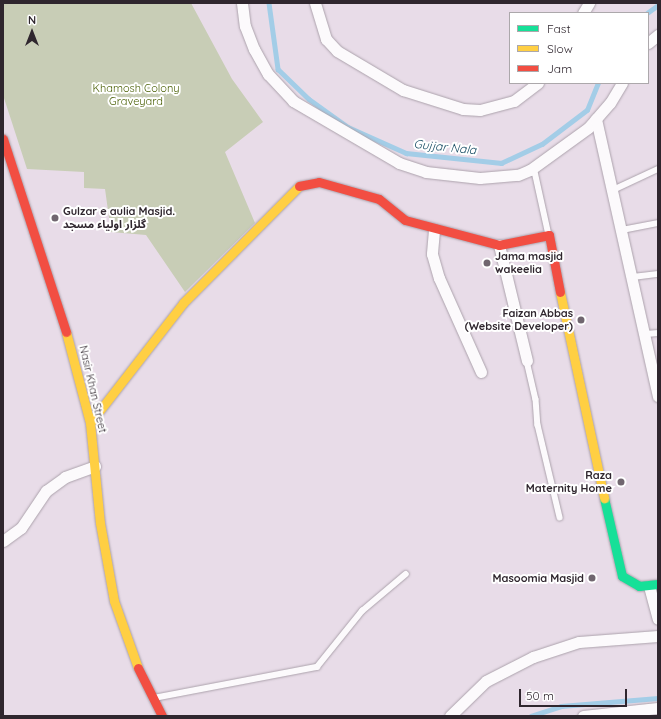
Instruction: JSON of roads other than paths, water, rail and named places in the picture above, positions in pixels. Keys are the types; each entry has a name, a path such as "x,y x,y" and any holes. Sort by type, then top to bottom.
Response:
{"street":[{"path":"242,3 245,26 268,74 293,101 333,128 399,163 426,172 458,177 503,177 518,175 534,167 596,119 621,84"},
{"path":"315,3 326,39 337,51 403,90 463,109 480,110 514,101 537,84"},
{"path":"584,12 589,3"},
{"path":"649,41 658,35"},
{"path":"596,119 646,334 658,396"},
{"name":"Nasir Khan Street","path":"3,139 6,159 67,335 90,423 114,601 153,698 162,716"},
{"path":"90,423 183,304 298,186 319,182 379,199 405,220 434,230 499,245 549,235 582,400 622,576 629,583 653,585 658,619"},
{"path":"434,230 432,254 439,278 481,372"},
{"path":"499,245 527,361"},
{"path":"3,541 20,528 46,491 65,477 95,466"},
{"path":"450,716 486,681 533,657 579,642 658,636"},
{"path":"583,716 658,708"}],"lane":[{"path":"534,167 549,235"},
{"path":"613,190 658,169"},
{"path":"622,230 658,223"},
{"path":"633,277 658,274"},
{"path":"646,334 658,333"},
{"path":"527,361 536,399 538,426 560,517"},
{"path":"153,698 317,667 362,611 406,574"}],"waterway":[{"name":"Gujjar Nala","path":"269,3 278,69 309,99 348,127 406,153 501,163 542,144 587,110 598,84"},
{"name":"Gujjar Nala","path":"648,12 658,5"},
{"name":"Gujjar Nala","path":"531,716 561,706 658,698"}],"place":[{"name":"Gulzar e aulia Masjid. گلزار اولیاء مسجد","path":"55,218"},
{"name":"Jama masjid wakeelia","path":"487,263"},
{"name":"Faizan Abbas (Website Developer)","path":"581,320"},
{"name":"Raza Maternity Home","path":"621,482"},
{"name":"Masoomia Masjid","path":"592,578"}],"park label":[{"name":"Khamosh Colony Graveyard","path":"136,95"}]}
